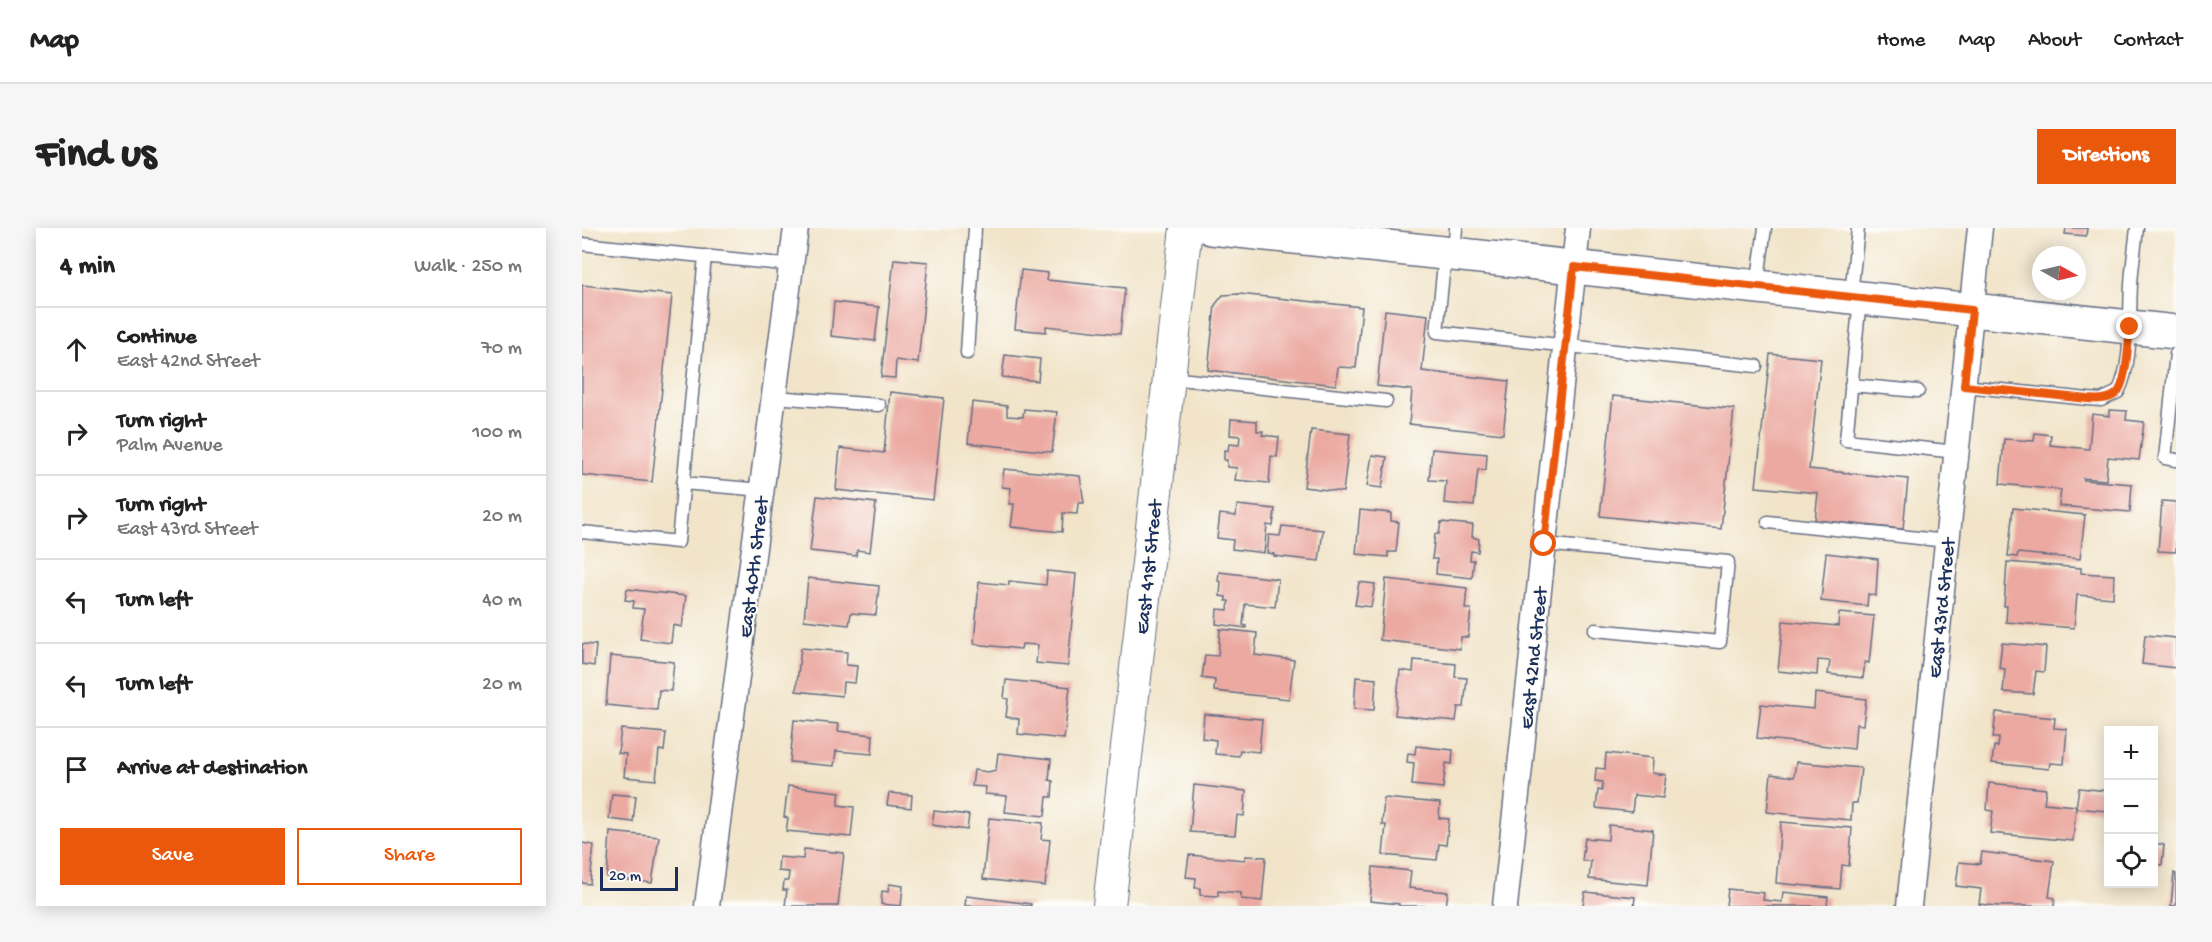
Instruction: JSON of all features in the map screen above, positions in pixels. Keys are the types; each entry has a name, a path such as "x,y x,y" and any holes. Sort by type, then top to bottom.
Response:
{"main road":[{"path":"1210,228 1452,245 1574,267 2176,332"}],"street":[{"name":"East 40th Street","path":"707,906 796,228"},
{"name":"East 41st Street","path":"1109,906 1186,228"},
{"name":"East 42nd Street","path":"1505,906 1578,228"},
{"name":"East 43rd Street","path":"1909,906 1980,228"}],"lane":[{"path":"967,353 975,228"},
{"path":"1757,287 1765,228"},
{"path":"1858,228 1851,385 1846,440 1956,452"},
{"path":"1964,386 2101,400 2118,392 2123,383 2130,327 2131,284 2137,228"},
{"path":"582,244 792,265"},
{"path":"1452,245 1437,332 1756,366"},
{"path":"582,532 678,542 705,256"},
{"path":"2176,354 2165,458 2176,460"},
{"path":"1169,378 1386,401"},
{"path":"1851,385 1918,391"},
{"path":"774,397 879,405"},
{"path":"683,483 762,490"},
{"path":"1768,522 1947,541"},
{"path":"1544,544 1728,562 1720,642 1594,630"}],"building":[{"path":"2066,228 2087,228 2086,236 2065,234"},
{"path":"894,259 928,262 918,363 896,360 895,378 881,377"},
{"path":"1021,270 1048,273 1047,280 1125,288 1120,334 1046,326 1046,332 1015,329"},
{"path":"582,285 672,295 652,482 582,475"},
{"path":"1239,294 1362,307 1356,368 1338,367 1336,385 1208,370 1215,305 1223,295"},
{"path":"834,302 879,307 875,341 831,336"},
{"path":"1385,310 1428,315 1422,371 1509,381 1503,434 1409,424 1412,390 1377,386"},
{"path":"1770,354 1821,359 1809,469 1908,479 1903,529 1815,520 1818,493 1756,487"},
{"path":"1005,355 1040,359 1038,381 1002,377"},
{"path":"890,392 944,398 933,500 836,490 840,448 884,453"},
{"path":"1613,396 1734,409 1721,529 1600,516"},
{"path":"972,402 1007,406 1007,416 1023,417 1024,409 1057,412 1052,452 968,443"},
{"path":"2109,410 2127,411 2126,420 2144,422 2139,460 2108,457 2106,480 2083,478 2084,480 2132,484 2130,512 2059,506 2061,490 2000,484 2004,439 2034,441 2035,433 2051,435 2050,445 2089,449 2092,414 2109,416"},
{"path":"1231,419 1257,421 1257,431 1263,431 1262,435 1279,437 1277,457 1271,456 1269,483 1235,480 1237,468 1227,467 1224,450 1228,451 1229,444 1239,445 1240,436 1230,435"},
{"path":"1311,430 1350,434 1343,492 1304,487"},
{"path":"1432,449 1487,454 1486,470 1478,469 1474,506 1444,503 1446,481 1429,480"},
{"path":"1372,455 1387,457 1382,488 1367,486"},
{"path":"1004,469 1080,476 1084,503 1078,503 1077,514 1063,513 1062,532 1011,527 1014,504 1009,504 1011,488 1002,487"},
{"path":"817,496 876,503 870,552 857,550 856,556 810,551"},
{"path":"2162,501 2176,502 2176,552 2158,551"},
{"path":"1237,505 1275,509 1273,526 1267,525 1264,553 1232,549 1233,540 1217,538 1220,514 1236,516"},
{"path":"2013,508 2085,515 2080,559 2018,553 2017,557 2008,556"},
{"path":"1360,510 1391,513 1391,521 1399,522 1396,552 1388,552 1388,557 1356,554"},
{"path":"1441,522 1473,525 1472,537 1479,539 1478,552 1471,551 1470,560 1474,560 1472,578 1436,574 1437,559 1432,559 1435,534 1439,534"},
{"path":"1282,526 1323,530 1319,561 1274,556 1274,554 1267,553 1269,535 1280,536"},
{"path":"1826,553 1878,559 1876,596 1868,594 1867,606 1821,601"},
{"path":"2007,562 2081,568 2081,573 2114,575 2113,598 2077,595 2074,628 2006,622 2007,606 2004,606"},
{"path":"1047,571 1076,574 1068,666 1036,663 1038,645 1022,644 1021,649 974,644 979,582 1009,585 1009,581 1046,585"},
{"path":"1219,572 1278,579 1275,607 1245,604 1243,625 1246,628 1216,624 1217,609 1228,610 1229,601 1226,601 1226,597 1220,596"},
{"path":"808,578 879,586 876,615 851,613 849,625 804,620"},
{"path":"1386,579 1467,588 1465,609 1471,609 1468,637 1461,637 1460,649 1380,640"},
{"path":"1359,582 1375,584 1371,607 1355,605"},
{"path":"627,589 686,596 682,627 673,625 671,643 640,639 644,609 633,608 634,601 625,600"},
{"path":"1839,613 1874,616 1869,663 1865,662 1863,678 1828,674 1830,661 1818,660 1817,675 1778,671 1783,621 1838,626"},
{"path":"1220,629 1257,633 1255,655 1294,660 1289,699 1214,691 1215,680 1202,678 1205,655 1218,656"},
{"path":"2145,635 2176,638 2176,668 2142,664"},
{"path":"2002,643 2046,647 2044,672 2036,671 2033,694 2003,692 2005,669 1999,668"},
{"path":"582,644 596,645 594,666 582,664"},
{"path":"801,648 847,652 846,665 857,666 855,683 843,682 842,696 796,691"},
{"path":"610,656 674,662 671,691 659,690 657,710 606,705"},
{"path":"1414,660 1456,664 1455,677 1467,678 1464,707 1458,707 1456,721 1395,715 1400,670 1413,672"},
{"path":"1356,677 1376,679 1374,710 1354,709"},
{"path":"1006,680 1070,687 1064,739 1018,734 1019,719 1006,717 1008,699 1004,698"},
{"path":"1815,693 1866,699 1863,725 1856,724 1854,749 1757,738 1761,704 1814,709"},
{"path":"1996,712 2055,718 2054,728 2067,729 2064,764 2050,763 2049,769 1992,763 1994,746 1998,747 1999,738 1993,738"},
{"path":"1204,714 1262,719 1259,752 1240,750 1239,756 1215,754 1216,740 1202,738"},
{"path":"794,720 839,724 838,731 873,735 872,754 836,751 834,766 790,762"},
{"path":"621,729 666,733 664,751 659,750 656,780 624,777 626,754 618,753"},
{"path":"1416,746 1453,750 1452,764 1446,763 1443,788 1412,785 1414,763 1407,762 1408,753 1415,754"},
{"path":"998,753 1051,759 1049,780 1053,781 1052,797 1047,797 1045,816 1005,812 1007,796 985,794 986,787 972,786 974,770 988,772 996,770"},
{"path":"1606,753 1653,758 1652,773 1666,775 1663,798 1634,795 1632,812 1596,808 1598,790 1602,791 1603,782 1595,781 1596,768 1605,769"},
{"path":"1796,762 1861,768 1857,803 1852,803 1851,820 1767,812 1771,774 1794,777"},
{"path":"1989,783 2046,789 2044,803 2076,806 2073,841 1990,833 1993,811 1987,810"},
{"path":"1194,785 1246,791 1244,816 1237,815 1235,835 1190,832"},
{"path":"788,786 840,792 838,805 854,807 851,837 786,831 788,818 784,817"},
{"path":"2079,788 2104,791 2104,811 2076,808"},
{"path":"889,793 912,795 911,808 887,805"},
{"path":"612,794 636,796 633,822 609,819"},
{"path":"1384,798 1440,803 1439,818 1449,819 1446,845 1439,844 1437,860 1383,855 1386,825 1382,825"},
{"path":"934,811 969,815 967,830 932,825"},
{"path":"989,818 1043,823 1041,839 1050,840 1045,886 983,879"},
{"path":"1781,822 1852,828 1849,866 1842,865 1840,889 1776,883"},
{"path":"1609,825 1653,830 1648,885 1589,879 1591,861 1582,861 1585,838 1608,840"},
{"path":"610,832 659,837 652,883 607,877"},
{"path":"582,843 594,845 590,884 582,883"},
{"path":"2158,844 2164,845 2162,865 2158,864"},
{"path":"804,849 844,853 838,906 785,906 787,890 783,890 784,881 788,881 789,872 778,871 779,857 803,859"},
{"path":"1982,852 2054,861 2049,897 2055,898 2054,906 1979,904 1981,889 1956,886 1959,862 1980,864"},
{"path":"1189,855 1245,860 1245,856 1266,857 1262,901 1241,899 1241,893 1218,891 1218,896 1200,895 1200,888 1195,888 1196,878 1186,877"},
{"path":"1373,867 1411,871 1409,888 1448,892 1446,906 1399,906 1399,904 1370,901"},
{"path":"2174,873 2176,874 2176,906 2171,906"},
{"path":"889,884 903,886 901,906 881,904 882,891 888,892"},
{"path":"1728,889 1764,893 1763,900 1782,902 1783,892 1828,897 1827,906 1726,906"},
{"path":"1585,892 1635,897 1634,906 1583,906"},
{"path":"966,896 1031,904 1031,906 965,906"}],"route":[{"path":"1544,544 1574,267 1972,310 1964,386 2101,400 2111,397 2118,392 2123,383 2130,327"}]}
